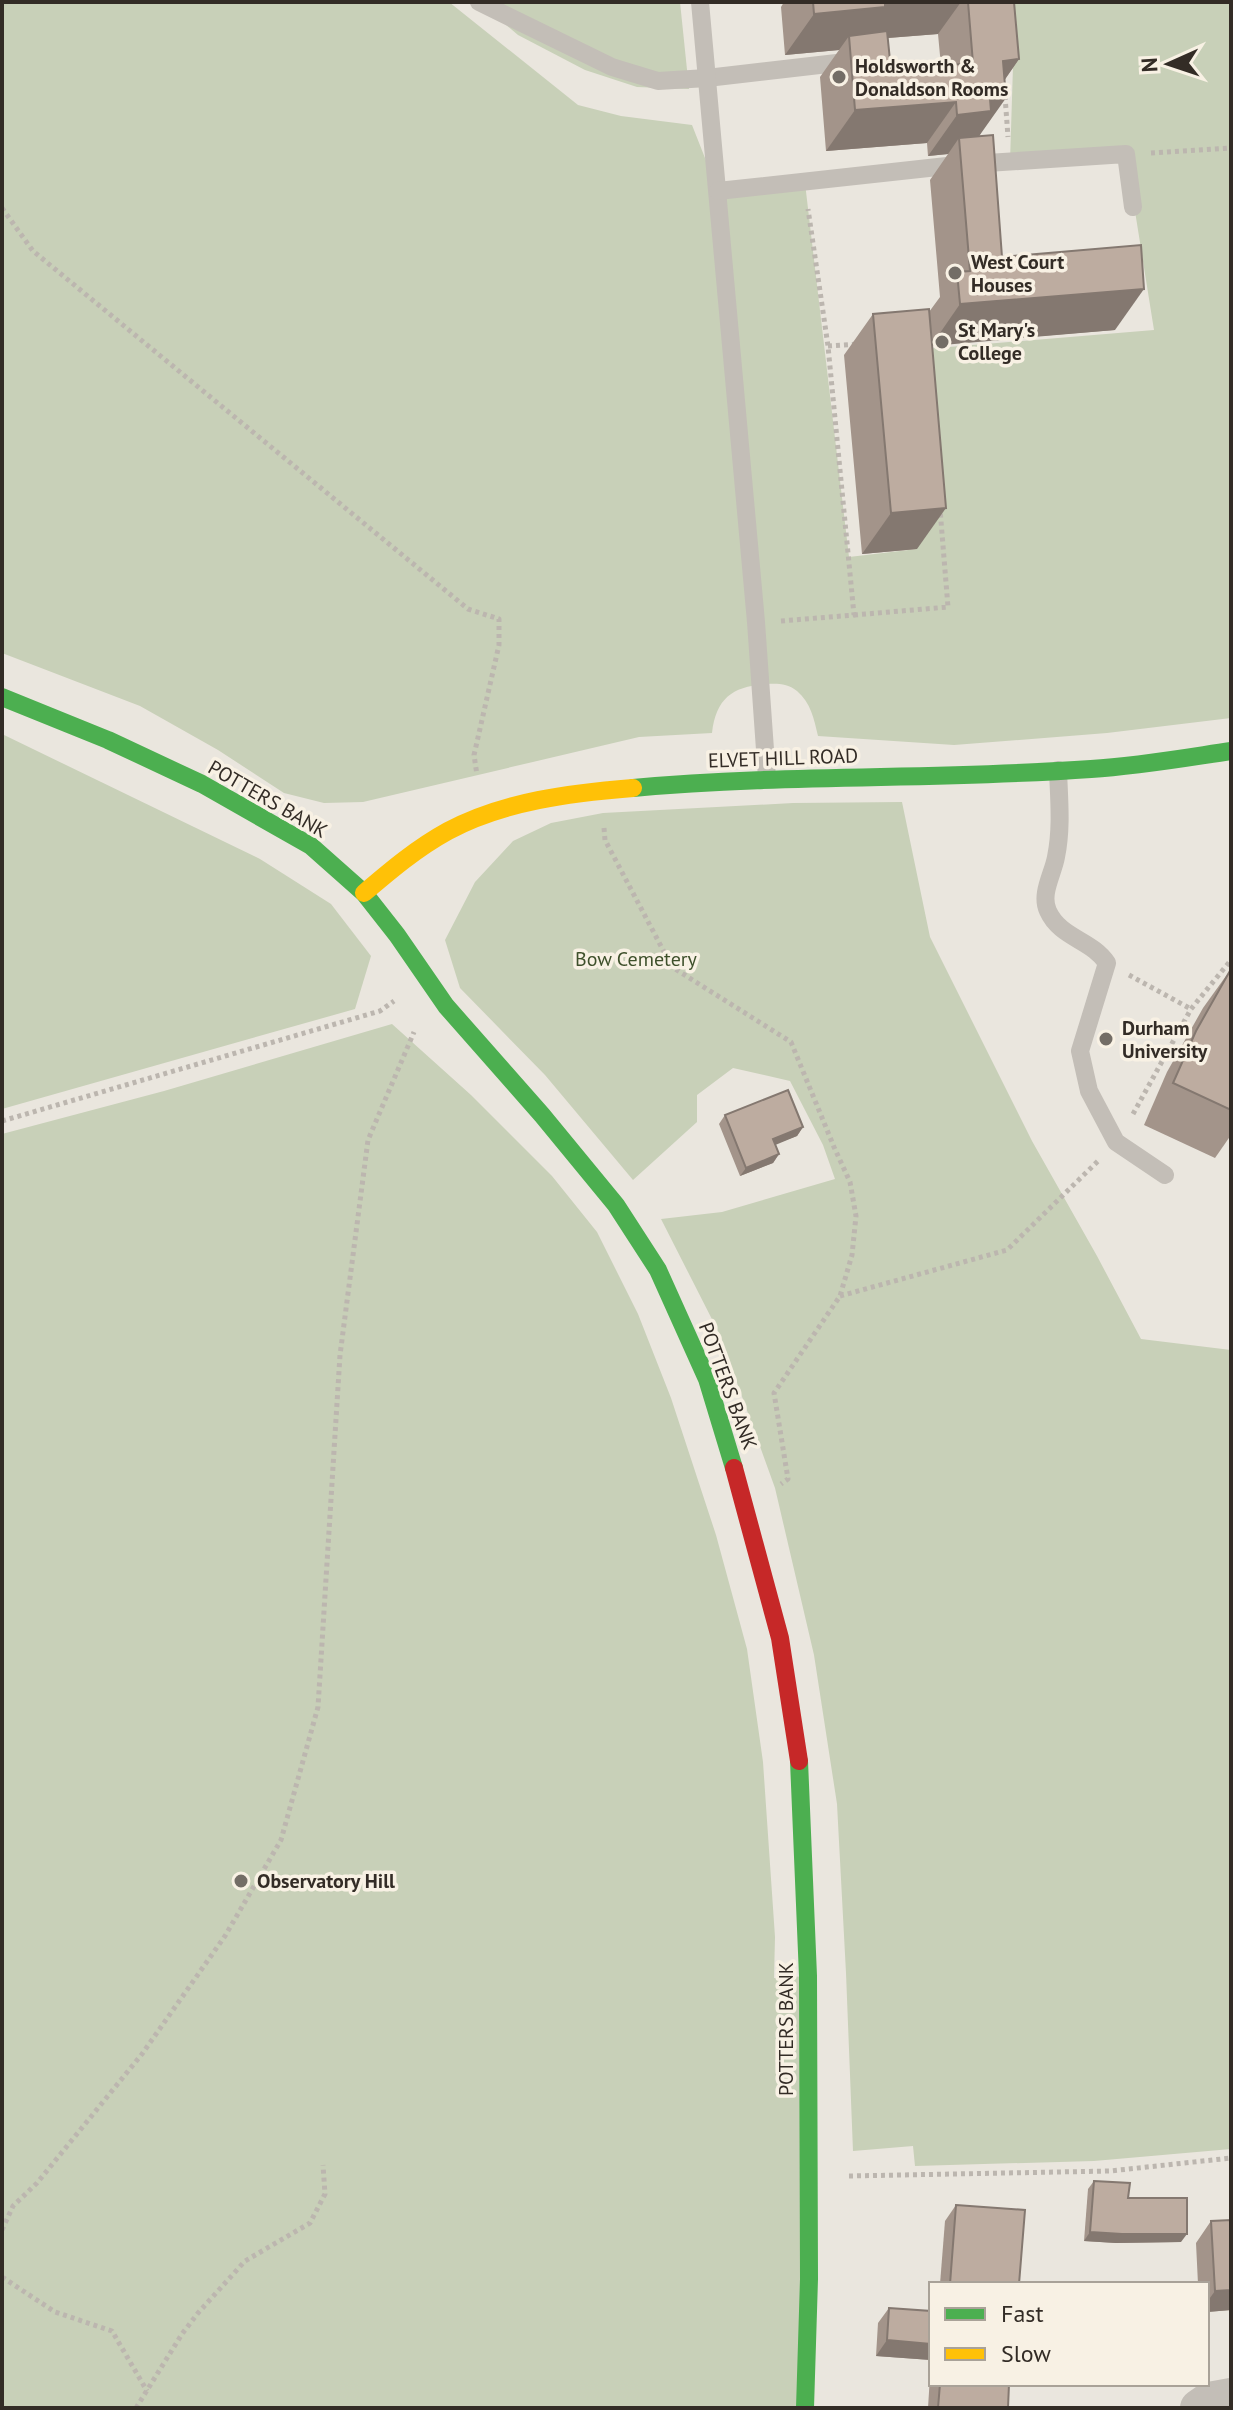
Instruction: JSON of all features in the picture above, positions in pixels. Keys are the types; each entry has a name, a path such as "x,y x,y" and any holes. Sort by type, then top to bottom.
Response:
{"street":[{"name":"POTTERS BANK","path":"2,697 108,740 202,784 311,846 364,893 446,1006 616,1205 658,1270 707,1379 746,1506 780,1638 800,1764 808,1976 805,2408"},
{"name":"ELVET HILL ROAD","path":"364,893 403,859 442,833 484,815 543,799 601,790 767,778 1058,770 1147,764 1231,751"},
{"path":"1199,2408 1209,2401 1231,2397"}],"lane":[{"path":"479,2 612,67 658,81 872,59"},
{"path":"700,2 756,622 767,778"},
{"path":"718,191 956,165 1126,154 1133,207"},
{"path":"1058,770 1060,830 1056,860 1047,887 1047,909 1059,928 1093,947 1107,963 1080,1051 1089,1091 1116,1142 1165,1175"}],"path":[{"path":"1004,87 1010,162"},
{"path":"1126,154 1231,148"},
{"path":"805,183 828,346 854,615"},
{"path":"2,208 33,251 468,609 499,619 499,645 474,755 484,815"},
{"path":"828,346 870,343"},
{"path":"756,622 948,607 939,497"},
{"path":"601,790 605,840 672,967 791,1042 850,1182 856,1216 852,1255 840,1296 774,1393 788,1479 746,1506"},
{"path":"840,1296 1007,1250 1116,1142 1191,1009 1231,960"},
{"path":"1107,963 1191,1009"},
{"path":"2,1121 380,1011 427,980"},
{"path":"2,2230 13,2206 37,2183 142,2054 225,1936 281,1840 318,1707 340,1355 368,1140 412,1034 446,1006"},
{"path":"809,2176 1110,2171 1231,2158"},
{"path":"136,2408 182,2334 245,2261 310,2223 325,2194 323,2165"},
{"path":"2,2277 55,2312 112,2331 147,2391"}],"green space":[{"path":"2,2 449,2 578,105 621,116 692,125 718,191 805,183 849,557 917,549 900,351 1154,330 1126,155 1010,162 1015,2 1231,2 1231,718 1107,733 954,745 818,736 806,701 794,689 779,684 755,685 728,696 718,711 712,733 639,737 363,802 324,803 284,793 218,750 140,706 2,653"},
{"path":"479,2 680,2 689,89 637,87 585,70 518,35"},
{"path":"2,734 260,859 331,904 371,956 355,1009 2,1109"},
{"name":"Bow Cemetery","path":"902,802 930,937 1032,1141 1141,1339 1231,1350 1231,2149 1094,2161 915,2166 913,2146 853,2151 837,1804 814,1655 775,1488 719,1333 661,1219 722,1212 835,1179 823,1145 790,1081 733,1068 697,1095 697,1122 633,1180 545,1075 460,988 445,940 475,882 513,841 551,823 603,813 793,803"},
{"path":"392,1024 471,1095 552,1176 597,1232 638,1314 671,1398 716,1535 747,1649 763,1762 775,1937 774,1978 808,1976 805,2408 2,2408 2,1134 164,1091"}],"building":[{"path":"813,2 885,2 885,7 814,14"},
{"path":"968,2 1014,2 1019,59 1003,61 1006,98 990,99 991,111 957,115 956,102 855,110 849,36 887,31 891,70 973,63"},
{"path":"993,135 1002,257 1141,245 1144,289 960,304 957,272 970,271 959,138"},
{"path":"929,309 946,508 891,513 873,314"},
{"path":"1231,969 1231,1110 1173,1083 1196,1031"},
{"path":"788,1090 803,1127 773,1139 779,1154 746,1168 725,1115"},
{"path":"1094,2181 1130,2183 1128,2198 1187,2198 1187,2234 1090,2232"},
{"path":"956,2205 1025,2210 1019,2282 950,2282"},
{"path":"1231,2220 1231,2290 1215,2291 1211,2221"},
{"path":"889,2308 929,2311 929,2344 887,2340"},
{"path":"940,2386 1009,2386 1008,2408 938,2408"}],"traffic: fast":[{"path":"2,697 108,740 202,784 311,846 364,893 446,1006 616,1205 658,1270 707,1379 734,1468"},
{"path":"633,788 1091,769 1231,751"},
{"path":"799,1761 808,1976 809,2279 805,2408"}],"traffic: slow":[{"path":"364,893 448,831 492,812 538,800 633,788"}],"traffic: jam":[{"path":"734,1468 780,1638 799,1761"}],"place":[{"name":"Holdsworth & Donaldson Rooms","path":"839,77"},
{"name":"West Court Houses","path":"955,273"},
{"name":"St Mary's College","path":"942,342"},
{"name":"Durham University","path":"1106,1039"},
{"name":"Observatory Hill","path":"241,1881"}]}
